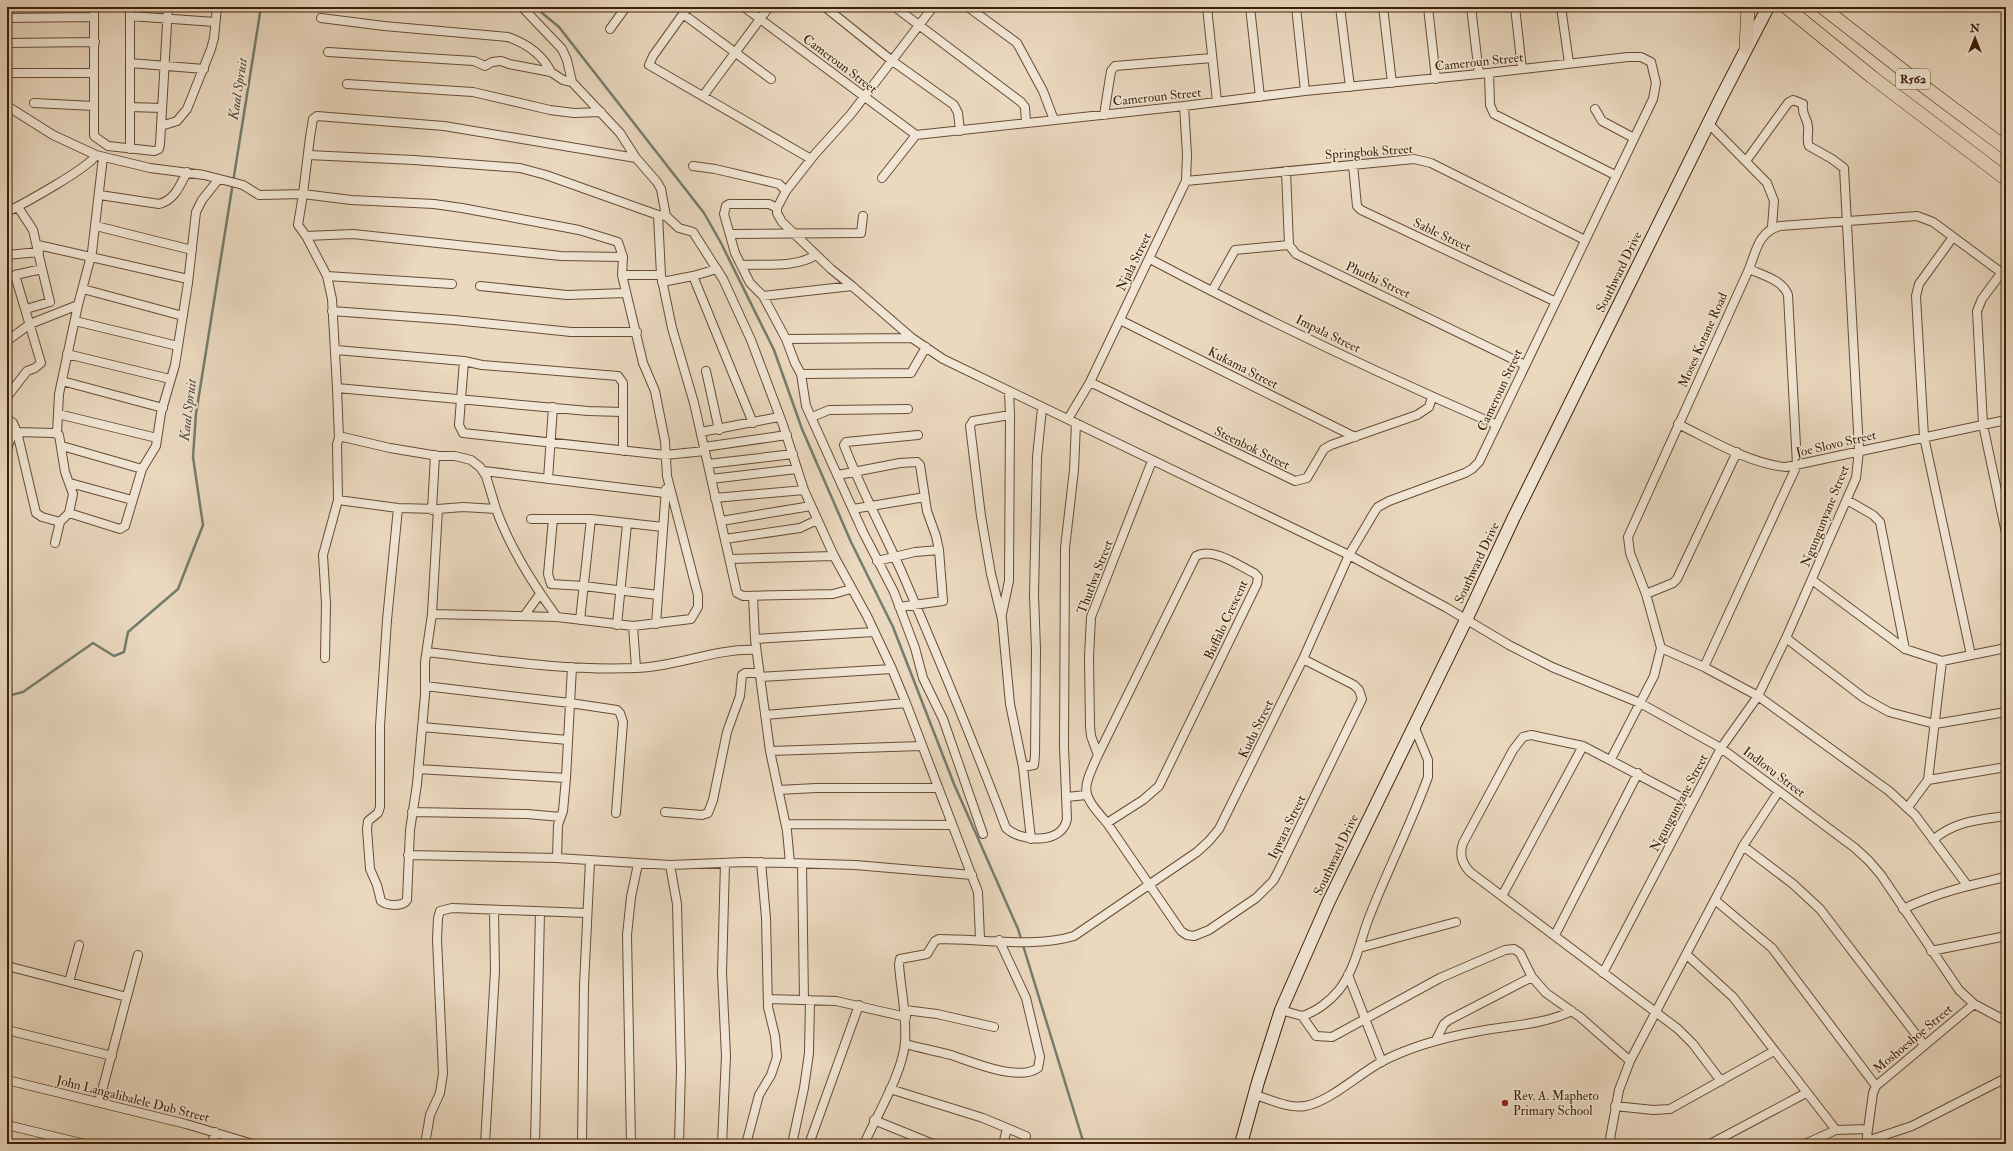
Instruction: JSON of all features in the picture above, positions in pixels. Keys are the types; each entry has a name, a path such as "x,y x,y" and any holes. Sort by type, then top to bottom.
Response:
{"main road":[{"path":"1746,48 1748,7"},
{"name":"Southward Drive","path":"1241,1144 1282,1010 1328,903 1466,620 1514,517 1708,123 1768,7"},
{"name":"R562","path":"1786,7 1872,78 2006,179"},
{"name":"R562","path":"1822,7 2006,148"}],"street":[{"path":"94,7 94,136 108,146 154,151 157,150 160,144 168,7"},
{"path":"161,126 173,123 185,114 204,69 214,38 217,7"},
{"path":"522,7 562,49 568,60 572,82"},
{"path":"610,29 626,7"},
{"name":"Cameroun Street","path":"744,7 916,135 1184,106 1305,91 1436,79 1569,63 1641,57 1651,62 1655,75 1656,90 1585,240 1554,301 1479,462 1472,469 1378,507 1349,555"},
{"path":"703,96 769,7"},
{"path":"825,7 892,60 954,105 958,114 960,131"},
{"path":"895,7 1021,102 1025,107 1026,123"},
{"path":"933,7 851,114 813,156 786,191 777,208 769,204 728,204 724,214 731,234 735,253 750,283 763,296 786,338 792,356 801,374 806,406 877,561 894,592 915,648 923,678 943,719 983,834"},
{"path":"968,7 1017,43 1043,91 1054,120"},
{"path":"1206,7 1217,102"},
{"path":"1250,7 1260,97"},
{"path":"1296,7 1305,91"},
{"path":"1340,7 1350,87"},
{"path":"1383,7 1392,83"},
{"path":"1428,7 1436,79"},
{"path":"1471,7 1479,74"},
{"path":"1515,7 1522,69"},
{"path":"1561,7 1569,63"},
{"path":"771,79 734,53 685,10 653,56 649,65 813,156"},
{"path":"130,149 130,11 168,18 216,22"},
{"path":"7,18 94,17"},
{"path":"321,18 384,26 508,37 523,42 539,56 551,72 563,80 572,82 601,112 620,133 636,158 657,182 661,189 662,278 672,328 701,432 737,593 743,596 833,594 851,589"},
{"path":"7,43 94,42"},
{"path":"328,52 474,61 485,66 492,62 501,61 509,64 551,72"},
{"path":"1104,115 1111,71 1115,66 1212,58"},
{"path":"130,63 204,69"},
{"path":"7,73 94,73"},
{"path":"1489,73 1490,105 1494,114 1615,175"},
{"path":"347,84 473,92 550,110 574,113 601,112"},
{"name":"Ngungunyane Street","path":"1603,973 1722,748 1758,696 1786,638 1856,478 1859,450 1844,168 1808,145 1808,125 1802,110 1802,102 1793,100 1789,101 1746,161"},
{"path":"34,103 94,106"},
{"path":"7,106 53,135 100,156 150,168 187,172 243,185 259,195 303,194 351,200 434,204 491,212 579,230 614,240 619,243 624,257 622,275 637,332 643,363 655,391 664,436 667,476 694,577 699,603 696,613 690,619 633,626 558,617 432,614"},
{"name":"Njala Street","path":"1068,419 1090,382 1186,181 1187,154 1184,106"},
{"path":"130,107 162,108"},
{"path":"1595,109 1602,121 1634,138"},
{"path":"325,658 326,604 323,555 338,500 337,463 339,438 336,350 327,276 306,236 298,225 313,119 315,116 320,116 444,126 636,158"},
{"path":"1708,123 1763,179 1771,191 1774,209 1772,228 1917,216 1933,222 2004,274 1982,299 1977,311 1983,425 2006,533"},
{"path":"882,178 916,135"},
{"path":"308,155 414,160 520,168 546,175 662,216 678,227 693,232 717,269 751,340 787,435 804,490 834,556 867,616 906,703 921,746 972,875 979,899 980,940"},
{"path":"55,543 60,522 69,513 73,499 70,483 65,472 62,446 57,433 58,414 67,354 91,257 100,195 100,156"},
{"path":"7,212 18,207 100,156"},
{"name":"Springbok Street","path":"1186,181 1409,159 1430,163 1585,240"},
{"name":"Sable Street","path":"1353,165 1357,206 1361,210 1554,301"},
{"path":"693,166 715,169 779,184 786,191"},
{"path":"1212,292 1235,250 1289,245 1286,171"},
{"path":"100,195 159,204 165,202 174,195 187,172"},
{"path":"69,513 122,528 125,526 142,469 155,450 163,408 178,346 198,207 221,181"},
{"path":"18,207 33,230 50,302 26,309"},
{"name":"Indlovu Street","path":"777,208 779,218 816,255 912,338 943,359 1349,555 1552,667 1640,703 1722,748 1864,857 1880,875 1959,990 1974,1004 2006,1021"},
{"path":"731,234 860,233 863,216"},
{"path":"96,226 192,250"},
{"name":"Moses Kotane Road","path":"1611,759 1656,670 1661,648 1646,594 1630,553 1628,537 1749,269 1762,236 1772,228"},
{"path":"306,236 353,234 561,256 624,257"},
{"path":"1953,237 1916,290 1924,437 1970,655"},
{"name":"Phuthi Street","path":"1289,245 1296,254 1525,365"},
{"path":"7,255 38,249 91,257 188,278"},
{"path":"741,265 794,263 807,260 816,255"},
{"name":"Impala Street","path":"1150,259 1212,292 1432,397 1497,425"},
{"path":"7,396 27,371 35,368 41,363 26,309 11,275 42,269"},
{"path":"622,275 662,278 694,276 717,269"},
{"path":"1704,667 1797,465 1788,295 1786,289 1781,284 1749,269"},
{"path":"327,276 452,284"},
{"path":"694,276 752,423"},
{"path":"480,286 567,295 626,293"},
{"path":"763,296 852,286"},
{"path":"83,289 183,316"},
{"path":"7,340 30,324 78,305"},
{"path":"332,311 454,320 571,332 637,332"},
{"name":"Kukama Street","path":"1120,320 1355,437"},
{"path":"75,321 178,346"},
{"path":"786,338 912,338"},
{"path":"801,374 912,373 926,347"},
{"path":"336,350 464,361 482,365 618,376 623,383 623,450"},
{"path":"67,354 170,379"},
{"path":"464,361 459,425 462,432 665,455 787,435"},
{"path":"706,371 719,430"},
{"path":"62,381 163,408"},
{"name":"Steenbok Street","path":"1090,382 1294,481 1307,478 1324,449 1331,444 1417,415 1428,407 1432,397"},
{"path":"337,388 622,412"},
{"path":"1002,619 1009,581 1009,391"},
{"path":"548,479 553,407"},
{"path":"1022,767 1034,765 1035,755 1036,650 1034,595 1037,457 1042,408"},
{"path":"812,418 829,410 908,409"},
{"path":"58,414 157,438"},
{"path":"1010,415 973,421 970,424 985,542 1002,619 1010,704 1022,767 1031,839"},
{"path":"701,432 719,430 779,416"},
{"path":"10,420 18,432 36,513 42,517 60,522"},
{"path":"7,448 13,431 10,420"},
{"name":"Joe Slovo Street","path":"1678,424 1737,452 1778,466 1786,467 1859,450 2006,420"},
{"path":"918,435 846,442 844,445 854,472 872,506 916,605 961,712 1006,828 1011,833 1031,839 1056,834 1064,828 1067,819 1064,747 1065,548 1074,470 1076,423"},
{"path":"18,432 57,433"},
{"path":"339,438 352,438 390,448 465,458 476,464 484,471 496,509 512,546 540,594 558,617"},
{"path":"62,446 142,469"},
{"path":"1646,594 1673,583 1678,579 1737,452"},
{"path":"708,464 793,454"},
{"path":"398,508 387,620 380,726 380,807 378,813 368,822 366,829 370,869 382,902 393,904 407,902 408,856 426,686 425,669 432,614 435,455"},
{"name":"Thutlwa Street","path":"1098,755 1091,736 1090,726 1089,649 1091,617 1152,461"},
{"path":"838,475 900,463 917,462 920,465 928,516 934,528 939,550 943,601 899,606"},
{"path":"711,479 797,470"},
{"path":"484,471 665,493"},
{"path":"656,624 667,476"},
{"path":"70,483 132,500"},
{"path":"715,498 804,490"},
{"path":"853,509 925,497"},
{"path":"338,500 398,508 435,510 463,507 496,509"},
{"path":"1847,500 1873,515 1880,522 1905,648"},
{"path":"721,521 811,506"},
{"path":"532,519 591,519 663,527"},
{"path":"553,519 548,581 553,585 584,586 658,595"},
{"path":"580,620 591,519"},
{"path":"725,539 800,528 817,520"},
{"path":"617,624 627,524"},
{"path":"877,561 894,556 939,550"},
{"name":"Buffalo Crescent","path":"1086,795 1086,781 1196,556 1203,553 1214,554 1257,576 1257,584 1158,786 1143,800 1107,823"},
{"name":"Kudu Street","path":"905,1014 898,965 900,959 926,954 935,941 939,939 1039,941 1063,939 1074,936 1197,852 1209,841 1219,829 1303,659 1349,555"},
{"path":"730,559 834,556"},
{"path":"1812,580 1905,648 1942,660 2006,648"},
{"path":"524,616 540,594"},
{"path":"753,596 756,650 770,751 786,824 790,863"},
{"path":"633,626 636,668"},
{"path":"755,639 874,632"},
{"path":"1786,638 1864,698 1888,712 1935,724 2006,712"},
{"path":"1661,648 1704,667 1758,696 1816,736 1908,807 1967,886"},
{"path":"427,652 572,667 636,668 736,650 756,650"},
{"name":"Iqwara Street","path":"1148,885 1176,927 1187,935 1194,936 1209,930 1256,898 1273,881 1362,699 1359,690 1354,685 1303,659"},
{"path":"1908,807 1928,780 1942,660"},
{"path":"557,858 558,825 561,817 566,778 572,667"},
{"path":"665,812 702,816 708,813 713,800 727,732 740,696 742,675 745,673 760,675 892,669"},
{"path":"426,686 570,703 613,709 620,713 622,716 616,813"},
{"path":"766,715 906,703"},
{"path":"1282,1010 1302,1016 1314,1011 1332,997 1348,975 1359,948 1369,916 1428,777 1428,760 1414,726"},
{"path":"422,727 568,740"},
{"path":"1692,803 1611,759 1583,746 1531,735 1523,737 1518,742 1506,763 1461,850 1461,859 1470,872 1555,935 1686,1036 1721,1081"},
{"path":"770,751 921,746"},
{"path":"1502,896 1583,746"},
{"path":"1928,780 2006,767"},
{"path":"418,769 566,778"},
{"path":"1555,935 1638,774"},
{"path":"778,790 816,788 938,788"},
{"path":"1609,1144 1620,1085 1630,1061 1743,846 1779,791"},
{"path":"1067,797 1086,795 1093,807 1107,823 1148,885"},
{"path":"412,812 520,814 561,817"},
{"path":"1933,840 1943,831 1957,824 2006,816"},
{"path":"786,824 952,826"},
{"path":"1743,846 1793,884 1820,909 1924,1045"},
{"path":"408,856 557,858 670,865 761,862 909,869 972,875"},
{"path":"582,1144 584,985 590,861"},
{"path":"746,1144 759,1095 771,1075 777,1057 768,999 766,918 761,862"},
{"path":"722,1144 726,1056 722,973 725,863"},
{"path":"631,1144 627,935 631,897 638,864"},
{"path":"792,1144 804,1088 809,1053 802,864"},
{"path":"670,865 677,904 680,1069 679,1144"},
{"path":"1903,908 1932,896 2006,877"},
{"path":"1715,900 1772,948 1876,1086"},
{"path":"425,1144 430,1115 440,1093 443,1073 437,939 439,914 443,910 452,908 494,911 587,913"},
{"path":"485,1144 495,971 494,911"},
{"path":"535,1144 540,912"},
{"path":"1359,948 1456,922"},
{"path":"1931,951 2006,936"},
{"path":"905,1044 991,1068 1011,1072 1035,1070 1038,1068 1040,1057 1026,998 1003,940"},
{"path":"69,982 79,945"},
{"path":"1302,1016 1312,1032 1321,1038 1337,1035 1440,978 1510,949 1514,949 1520,953 1532,977 1554,1000 1572,1011 1630,1061"},
{"path":"99,1102 138,955"},
{"path":"1687,955 1733,997 1806,1094 1836,1130"},
{"path":"7,966 127,997"},
{"path":"1348,975 1382,1062"},
{"path":"1436,1040 1444,1024 1449,1020 1532,977"},
{"path":"768,999 836,1001 905,1014 937,1014 994,1027"},
{"name":"Moshoeshoe Street","path":"1866,1142 1873,1093 1876,1086 1974,1004"},
{"path":"809,1144 859,1005"},
{"path":"1255,1095 1288,1105 1304,1107 1320,1100 1382,1062 1436,1040 1480,1031 1534,1024 1572,1011"},
{"path":"864,1144 900,1066 905,1044 905,1014"},
{"path":"7,1030 112,1056"},
{"path":"1615,1106 1653,1110 1670,1109 1774,1051"},
{"path":"1866,1142 1912,1126 2006,1078"},
{"name":"John Langalibalele Dub Street","path":"7,1080 215,1132 253,1144"},
{"path":"890,1089 983,1118 1026,1136"},
{"path":"1710,1144 1806,1094"},
{"path":"874,1120 933,1144"},
{"path":"7,1125 85,1144"},
{"path":"1003,1144 1007,1129"},
{"path":"1805,1144 1836,1130 1868,1130"},
{"path":"212,1144 215,1132"}],"waterway":[{"name":"Kaal Spruit","path":"7,696 23,692 93,643 114,656 124,652 128,632 178,589 203,525 193,457 196,414 261,7"},
{"path":"535,7 559,27 704,213 721,243 774,350 802,429 851,542 893,627 954,784 1018,929 1084,1144"}],"place":[{"name":"Rev. A. Mapheto Primary School","path":"1505,1103"}]}
